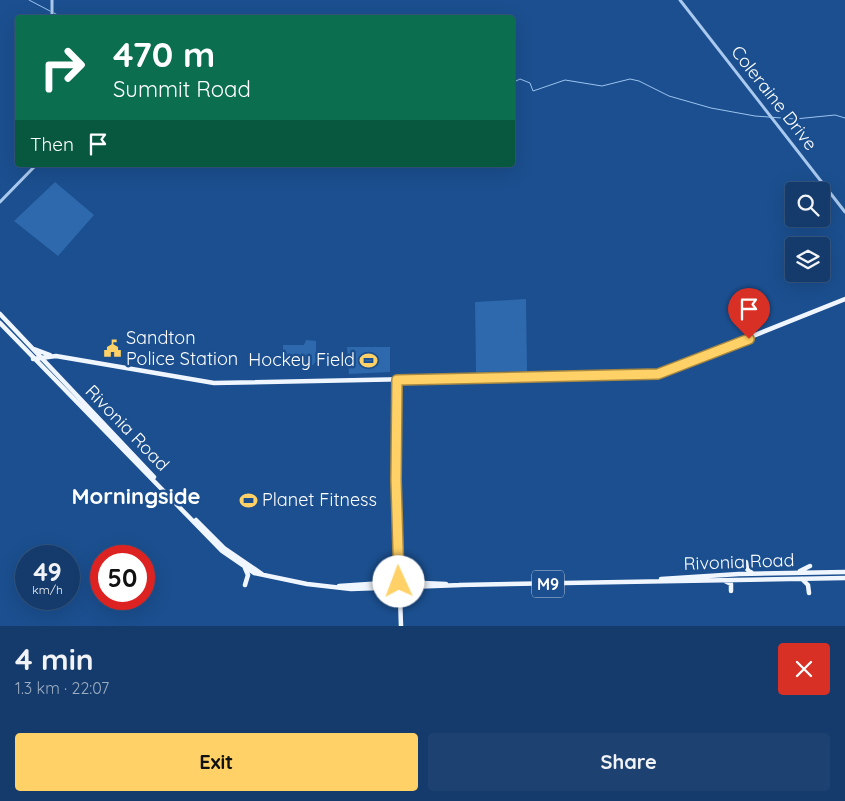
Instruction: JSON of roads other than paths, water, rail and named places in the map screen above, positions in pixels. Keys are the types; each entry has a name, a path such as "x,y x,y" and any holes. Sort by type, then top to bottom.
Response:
{"main road":[{"path":"27,345 40,353 209,383 658,374 845,299"},
{"name":"Rivonia Road","path":"0,314 27,345 224,548 244,565"},
{"name":"Rivonia Road","path":"0,323 222,551 262,574 282,580 325,586 845,578"},
{"path":"33,359 56,356"},
{"path":"49,367 51,360 56,356"},
{"path":"397,380 396,480 401,626"},
{"path":"84,403 84,410"},
{"path":"746,562 747,569 754,574"},
{"path":"244,585 248,575 244,565 257,564"},
{"path":"781,574 803,571 810,566"},
{"name":"Rivonia Road","path":"634,582 754,574 845,572"},
{"path":"802,579 808,585 809,593"},
{"path":"722,580 731,584 731,591"},
{"name":"Rivonia Road","path":"399,585 419,588 462,585"},
{"path":"400,607 403,594 419,588"}],"street":[{"path":"52,0 52,15"},
{"name":"Coleraine Drive","path":"680,0 845,212"},
{"path":"0,202 34,167"}],"waterway":[{"path":"29,0 50,11"},
{"path":"54,13 58,15"},
{"path":"515,82 520,79 530,83 533,91 565,80 602,86 630,79 639,81 669,96 711,108 755,116 795,119 835,115 845,118"}],"place":[{"name":"Sandton Police Station","path":"112,348"},
{"name":"Hockey Field","path":"369,360"},
{"name":"Planet Fitness","path":"248,500"}],"district":[{"name":"Morningside","path":"136,496"}]}
